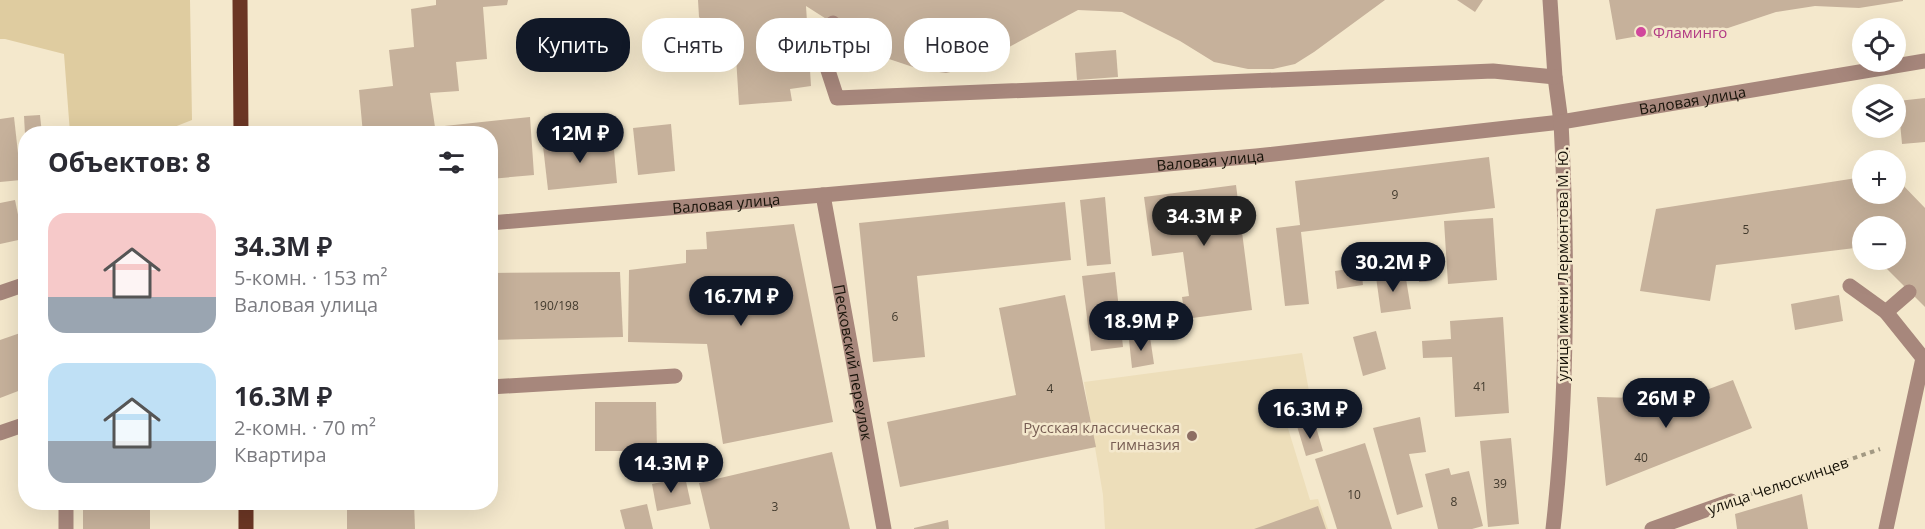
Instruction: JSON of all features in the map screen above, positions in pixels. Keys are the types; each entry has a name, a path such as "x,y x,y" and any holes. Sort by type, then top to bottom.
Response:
{"main road":[{"path":"240,0 241,126"},
{"path":"246,510 246,529"}],"street":[{"name":"улица имени Лермонтова М. Ю.","path":"1550,0 1555,77 1562,122 1565,295 1560,470 1553,529"},
{"name":"Валовая улица","path":"498,222 1256,156 1562,122 1925,61"},
{"path":"829,72 837,98 1493,71 1555,77"},
{"name":"Песковский переулок","path":"823,195 884,529"},
{"path":"1850,286 1886,312 1923,358 1886,529"},
{"path":"0,293 18,287"},
{"path":"1886,312 1909,292"},
{"path":"498,387 675,376"},
{"path":"0,433 18,427"},
{"name":"улица Челюскинцев","path":"1652,529 1731,501"},
{"path":"66,510 66,529"}],"path":[{"name":"улица Челюскинцев","path":"1731,501 1904,441"}],"shaded area":[{"path":"0,0 190,0 192,120 177,126 69,126 64,54 0,39"},
{"name":"Русская классическая гимназия","path":"1302,353 1315,424 1287,425 1310,500 1318,499 1328,529 1105,529 1103,495 1084,382"}],"building":[{"path":"436,0 508,0 507,5 483,7 487,59 456,62 459,91 430,93 435,126 362,126 359,90 393,86 389,50 414,47 411,9 436,5"},
{"path":"698,0 1385,0 1295,64 1273,69 1248,69 1214,62 1180,41 1122,12 1078,10 1010,47 1010,18 904,18 904,64 892,60 892,18 825,18 806,6 807,18 756,18 756,72 810,72 811,86 790,89 792,101 739,105 737,72 744,72 744,18 699,17"},
{"path":"1457,0 1483,0 1475,12"},
{"path":"1609,0 1903,1 1859,8 1815,6 1776,12 1728,28 1671,36 1616,40"},
{"path":"1116,50 1118,77 1077,80 1075,53"},
{"path":"1925,98 1925,142 1902,144 1901,138 1906,138 1906,100"},
{"path":"40,115 41,126 25,126 24,116"},
{"path":"14,117 18,180 0,182 0,119"},
{"path":"530,117 534,175 498,178 498,126 444,126"},
{"path":"671,124 675,171 638,175 633,128"},
{"path":"613,139 617,183 548,190 543,146"},
{"path":"1489,157 1495,208 1301,232 1309,304 1285,306 1276,228 1300,225 1295,181"},
{"path":"1852,179 1852,204 1906,204 1906,188 1925,208 1925,307 1888,270 1906,270 1906,216 1852,216 1852,248 1716,265 1710,301 1640,291 1656,209"},
{"path":"1236,185 1252,310 1185,319 1182,297 1189,296 1183,252 1152,256 1144,197"},
{"path":"1105,197 1111,264 1087,266 1080,200"},
{"path":"15,200 18,215 18,240 0,244 0,203"},
{"path":"1065,202 1071,260 917,276 925,357 873,362 859,223"},
{"path":"1493,218 1497,280 1448,284 1444,221"},
{"path":"794,224 833,422 723,444 707,344 628,342 629,270 686,263 686,250 707,249 706,232"},
{"path":"1361,267 1363,285 1337,289 1335,271"},
{"path":"1418,271 1432,271 1432,281 1419,282"},
{"path":"620,272 623,337 498,340 498,273"},
{"path":"1115,272 1123,347 1091,351 1082,276"},
{"path":"1405,273 1411,309 1381,313 1376,277"},
{"path":"1065,295 1096,447 900,487 887,422 1016,395 999,308"},
{"path":"1839,295 1843,321 1795,330 1791,304"},
{"path":"1503,317 1509,413 1455,417 1452,357 1423,358 1422,341 1451,339 1450,321"},
{"path":"1376,331 1386,369 1363,376 1353,337"},
{"path":"18,334 18,391 0,398 0,340"},
{"path":"1150,337 1154,364 1132,368 1129,340"},
{"path":"1733,380 1752,428 1606,486 1597,397 1636,398 1642,414"},
{"path":"595,402 656,402 657,451 595,451"},
{"path":"1420,417 1426,452 1409,454 1423,507 1397,515 1373,428"},
{"path":"1297,426 1316,427 1323,451 1306,456"},
{"path":"1511,438 1519,524 1488,527 1480,441"},
{"path":"1365,443 1392,529 1337,529 1315,459"},
{"path":"832,452 850,529 710,529 699,483"},
{"path":"1449,468 1451,475 1469,471 1483,526 1472,529 1438,529 1425,474"},
{"path":"685,477 691,504 657,511 652,484"},
{"path":"1802,494 1808,529 1737,529 1735,514"},
{"path":"647,504 653,529 625,529 620,510"},
{"path":"1318,506 1326,529 1254,529"},
{"path":"83,510 150,510 150,529 83,529"},
{"path":"347,510 414,510 415,529 347,529"},
{"path":"948,520 949,529 914,529 914,528"}],"place":[{"name":"Фламинго","path":"1641,32"},
{"name":"Русская классическая гимназия","path":"1192,436"}]}
